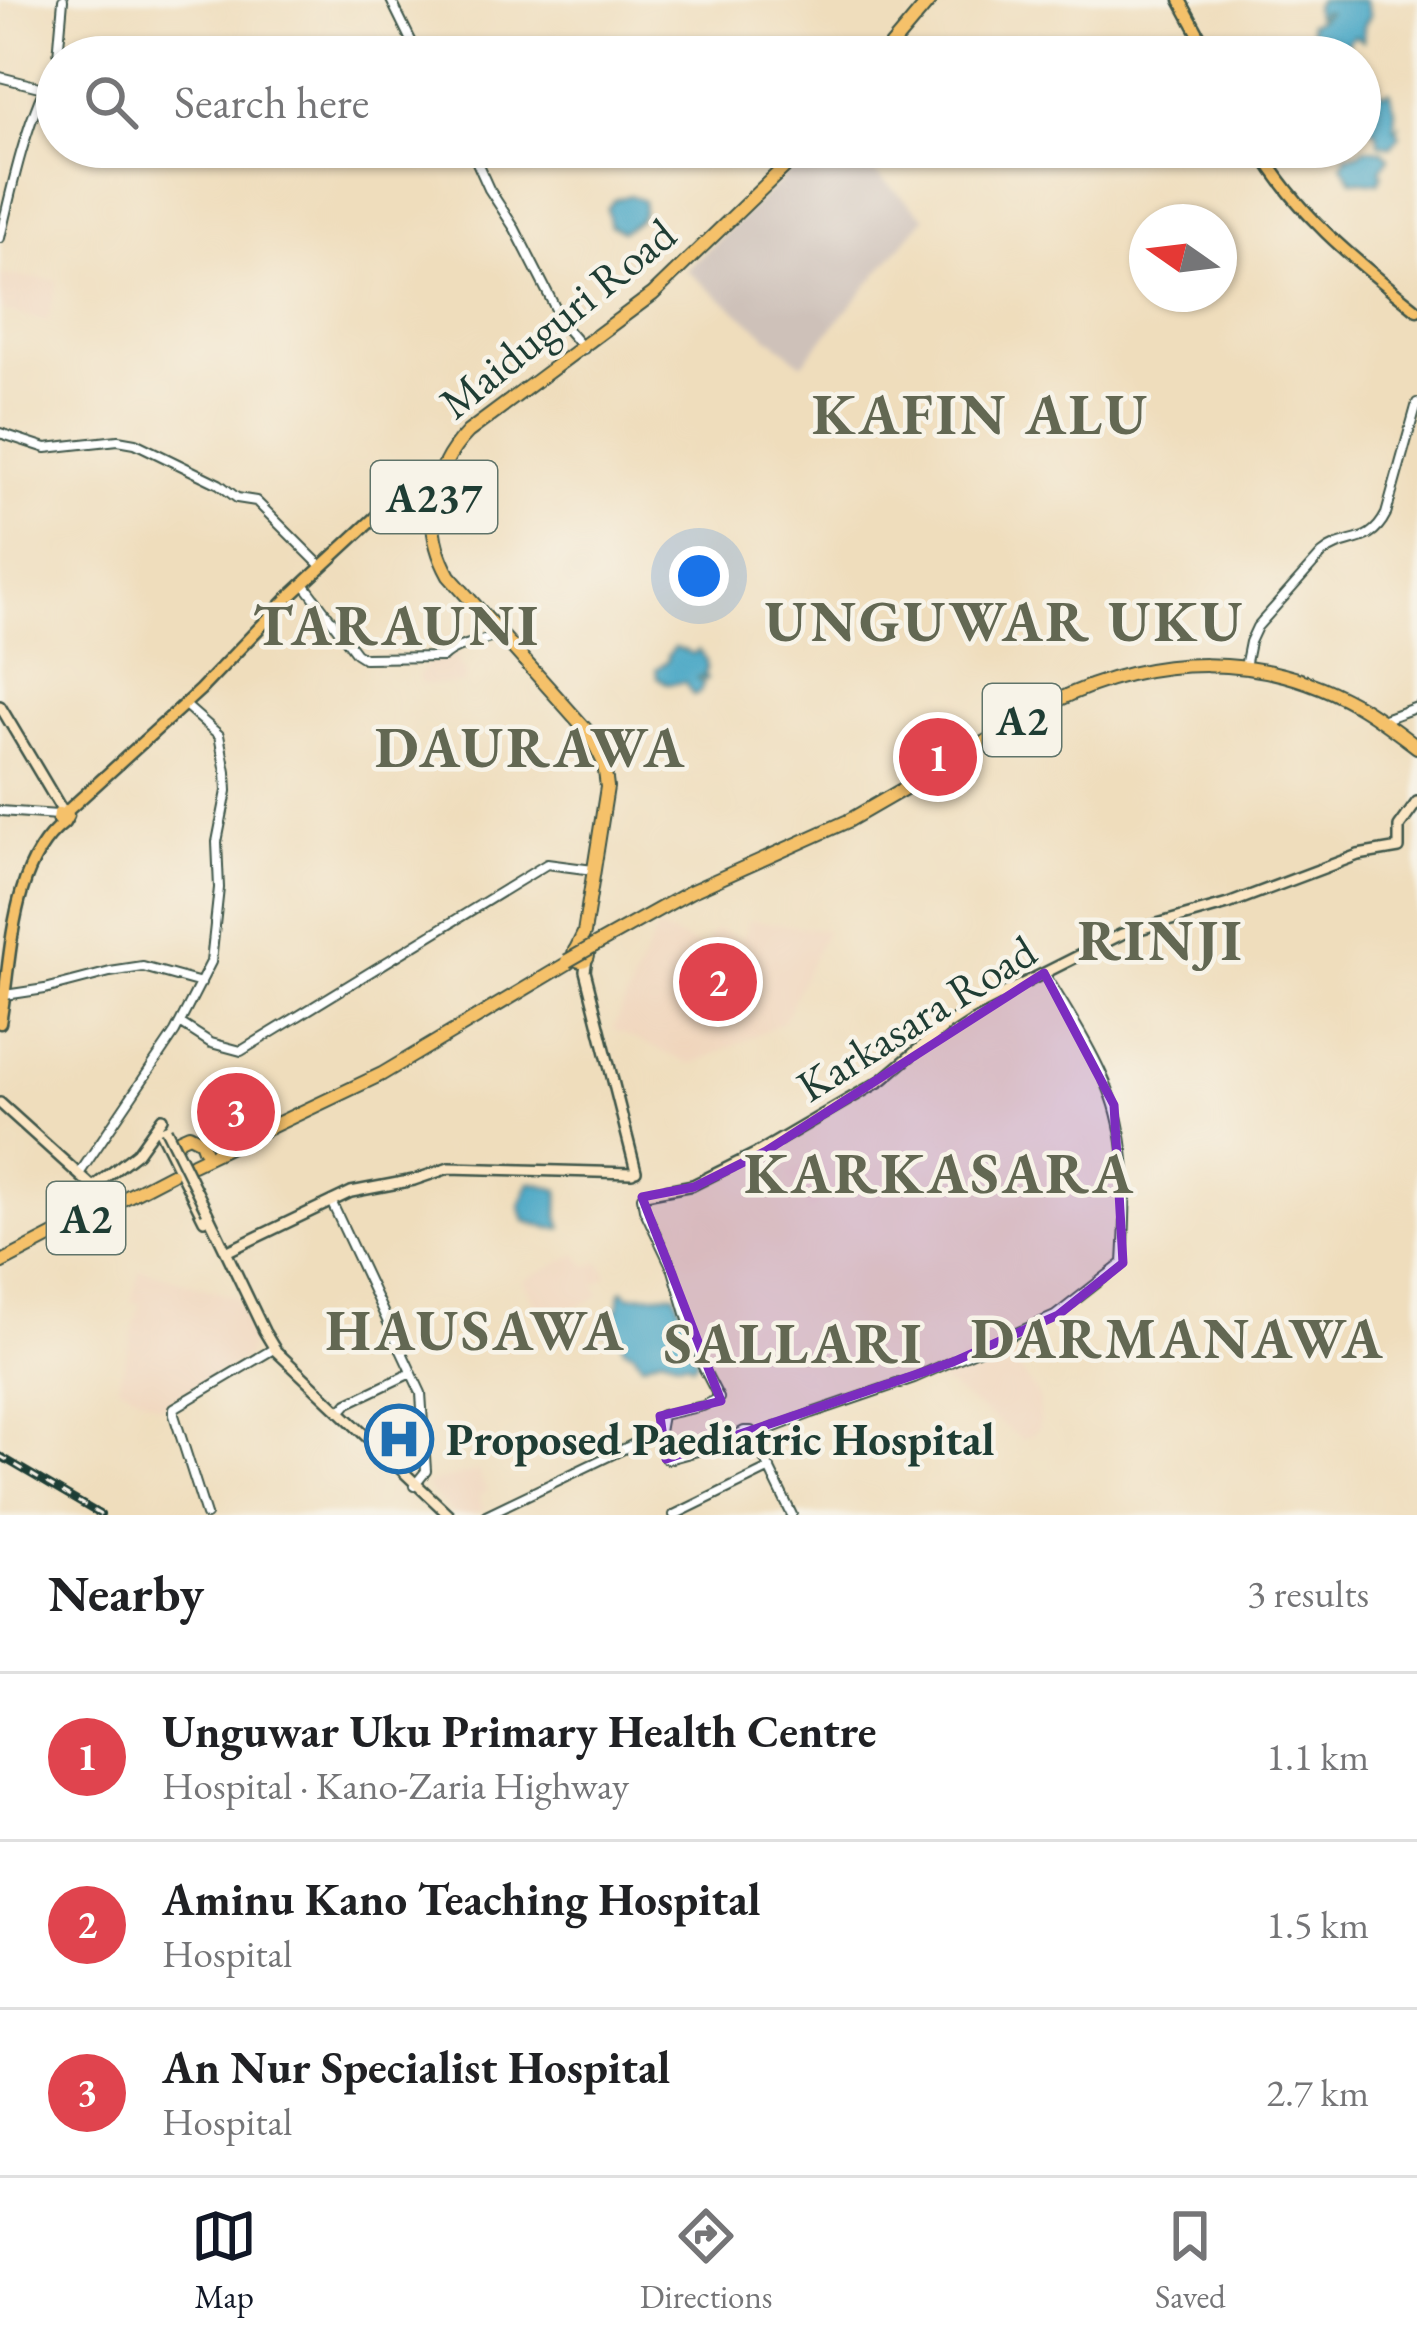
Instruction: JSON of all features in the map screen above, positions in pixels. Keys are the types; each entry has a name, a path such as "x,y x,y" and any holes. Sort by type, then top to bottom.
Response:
{"highway":[{"path":"901,36 931,0"},
{"name":"Maiduguri Road","path":"436,481 453,449 474,427 653,294 785,168"},
{"name":"A237","path":"436,481 432,522 439,558 456,587 602,754 607,787 583,955"},
{"name":"A2","path":"0,1261 107,1202 383,1073 690,892 848,821 1085,687 1158,667 1245,667 1288,676 1345,698 1417,749"},
{"name":"A2","path":"646,918 848,824 1062,700 1117,679 1184,667 1252,671 1307,685 1379,721"},
{"name":"A237","path":"583,955 593,934 588,922 594,872"},
{"path":"180,1141 196,1137 185,1166"},
{"name":"A2","path":"0,1261 128,1193"}],"main road":[{"path":"1178,0 1198,36"},
{"path":"1272,168 1314,224 1417,308"},
{"path":"0,1023 8,936 18,902 27,875 61,816 186,706 321,567 411,485 419,478 436,481"},
{"path":"0,708 61,816"},
{"name":"Karkasara Road","path":"644,1196 694,1187 766,1151 884,1081 967,1012 1129,931 1228,904 1363,854 1399,848 1400,827 1417,802"},
{"path":"583,955 634,1175 644,1196"},
{"path":"0,1103 107,1202"},
{"path":"93,1187 137,1153 162,1125"},
{"path":"162,1125 180,1141 208,1218 274,1350 415,1485"},
{"path":"162,1125 185,1166 202,1217 208,1218"},
{"path":"162,1125 274,1350 447,1515"},
{"path":"226,1253 352,1194 416,1182 452,1169 634,1175"}],"street":[{"path":"60,36 64,0"},
{"path":"391,0 409,36"},
{"path":"0,77 36,86"},
{"path":"0,238 36,108"},
{"path":"480,168 565,327 583,350"},
{"path":"1245,667 1257,627 1322,554 1333,545 1367,537 1383,521 1417,403"},
{"path":"0,433 46,448 118,440 135,443 237,498 256,501 321,567"},
{"path":"304,584 364,658 444,657 450,649 499,634"},
{"path":"79,1174 181,1025 205,980 214,950 217,842 226,772 220,737 186,706"},
{"path":"1379,721 1417,707"},
{"path":"0,812 61,816"},
{"path":"181,1025 238,1051 547,864 594,872"},
{"path":"416,948 548,867 594,872"},
{"path":"6,995 143,967 205,980"},
{"path":"754,1435 877,1393 1058,1315 1124,1263 1124,1154 1114,1105 1044,972"},
{"path":"487,1515 656,1434 662,1415 719,1398 701,1363 675,1275 644,1209 644,1196"},
{"path":"331,1202 421,1393 426,1469 415,1485"},
{"path":"207,1515 173,1410 274,1350"},
{"path":"340,1412 348,1403 411,1373"},
{"path":"656,1434 666,1459 751,1431 792,1515"},
{"path":"674,1515 770,1468"}],"highlighted area":[{"path":"1044,973 1114,1105 1123,1263 1058,1315 953,1362 666,1459 660,1416 721,1401 642,1197 694,1187 766,1151"}],"shaded area":[{"path":"794,168 870,168 925,217 802,364 686,270"},
{"path":"0,275 58,280 48,321 0,310"},
{"path":"458,650 464,682 422,684 418,677 428,660"},
{"path":"750,920 826,930 783,1022 695,1063 613,1029 657,928 704,948 718,929 741,939"},
{"path":"820,1156 839,1190 810,1210 788,1175"},
{"path":"577,1254 586,1267 600,1262 608,1276 594,1285 600,1295 545,1323 523,1280"},
{"path":"140,1269 237,1298 253,1335 246,1358 164,1405 119,1386 140,1304 131,1301"},
{"path":"1012,1338 1018,1367 1039,1398 1039,1429 1022,1439 931,1374"},
{"path":"478,1471 487,1491 479,1495 484,1510 471,1515 455,1515 427,1484"}],"water":[{"path":"1319,0 1365,0 1370,16 1363,36 1314,36 1309,24 1327,13 1316,17 1314,7"},
{"path":"1389,91 1394,127 1398,125 1400,135 1391,146 1381,144 1381,92"},
{"path":"1381,150 1389,158 1378,183 1352,180 1344,168 1381,168"},
{"path":"630,195 643,201 643,212 622,231 610,225 607,209 614,200"},
{"path":"675,647 693,654 698,650 705,658 707,678 697,678 703,685 699,693 693,695 685,682 668,684 657,677 656,669 668,661"},
{"path":"529,1183 559,1190 562,1228 525,1221 520,1206"},
{"path":"624,1290 629,1296 675,1293 686,1317 685,1338 693,1344 698,1360 692,1365 662,1356 642,1364 634,1352 624,1348 619,1334 603,1332 603,1320 618,1310"}],"railway":[{"path":"0,1456 101,1515"}],"place":[{"name":"Unguwar Uku Primary Health Centre","path":"938,757"},
{"name":"Aminu Kano Teaching Hospital","path":"718,982"},
{"name":"An Nur Specialist Hospital","path":"236,1112"},
{"name":"Proposed Paediatric Hospital","path":"399,1439"}],"district":[{"name":"KAFIN ALU","path":"981,414"},
{"name":"UNGUWAR UKU","path":"1005,621"},
{"name":"TARAUNI","path":"397,625"},
{"name":"DAURAWA","path":"531,747"},
{"name":"RINJI","path":"1161,940"},
{"name":"KARKASARA","path":"940,1173"},
{"name":"HAUSAWA","path":"476,1330"},
{"name":"DARMANAWA","path":"1178,1338"},
{"name":"SALLARI","path":"794,1343"}]}
